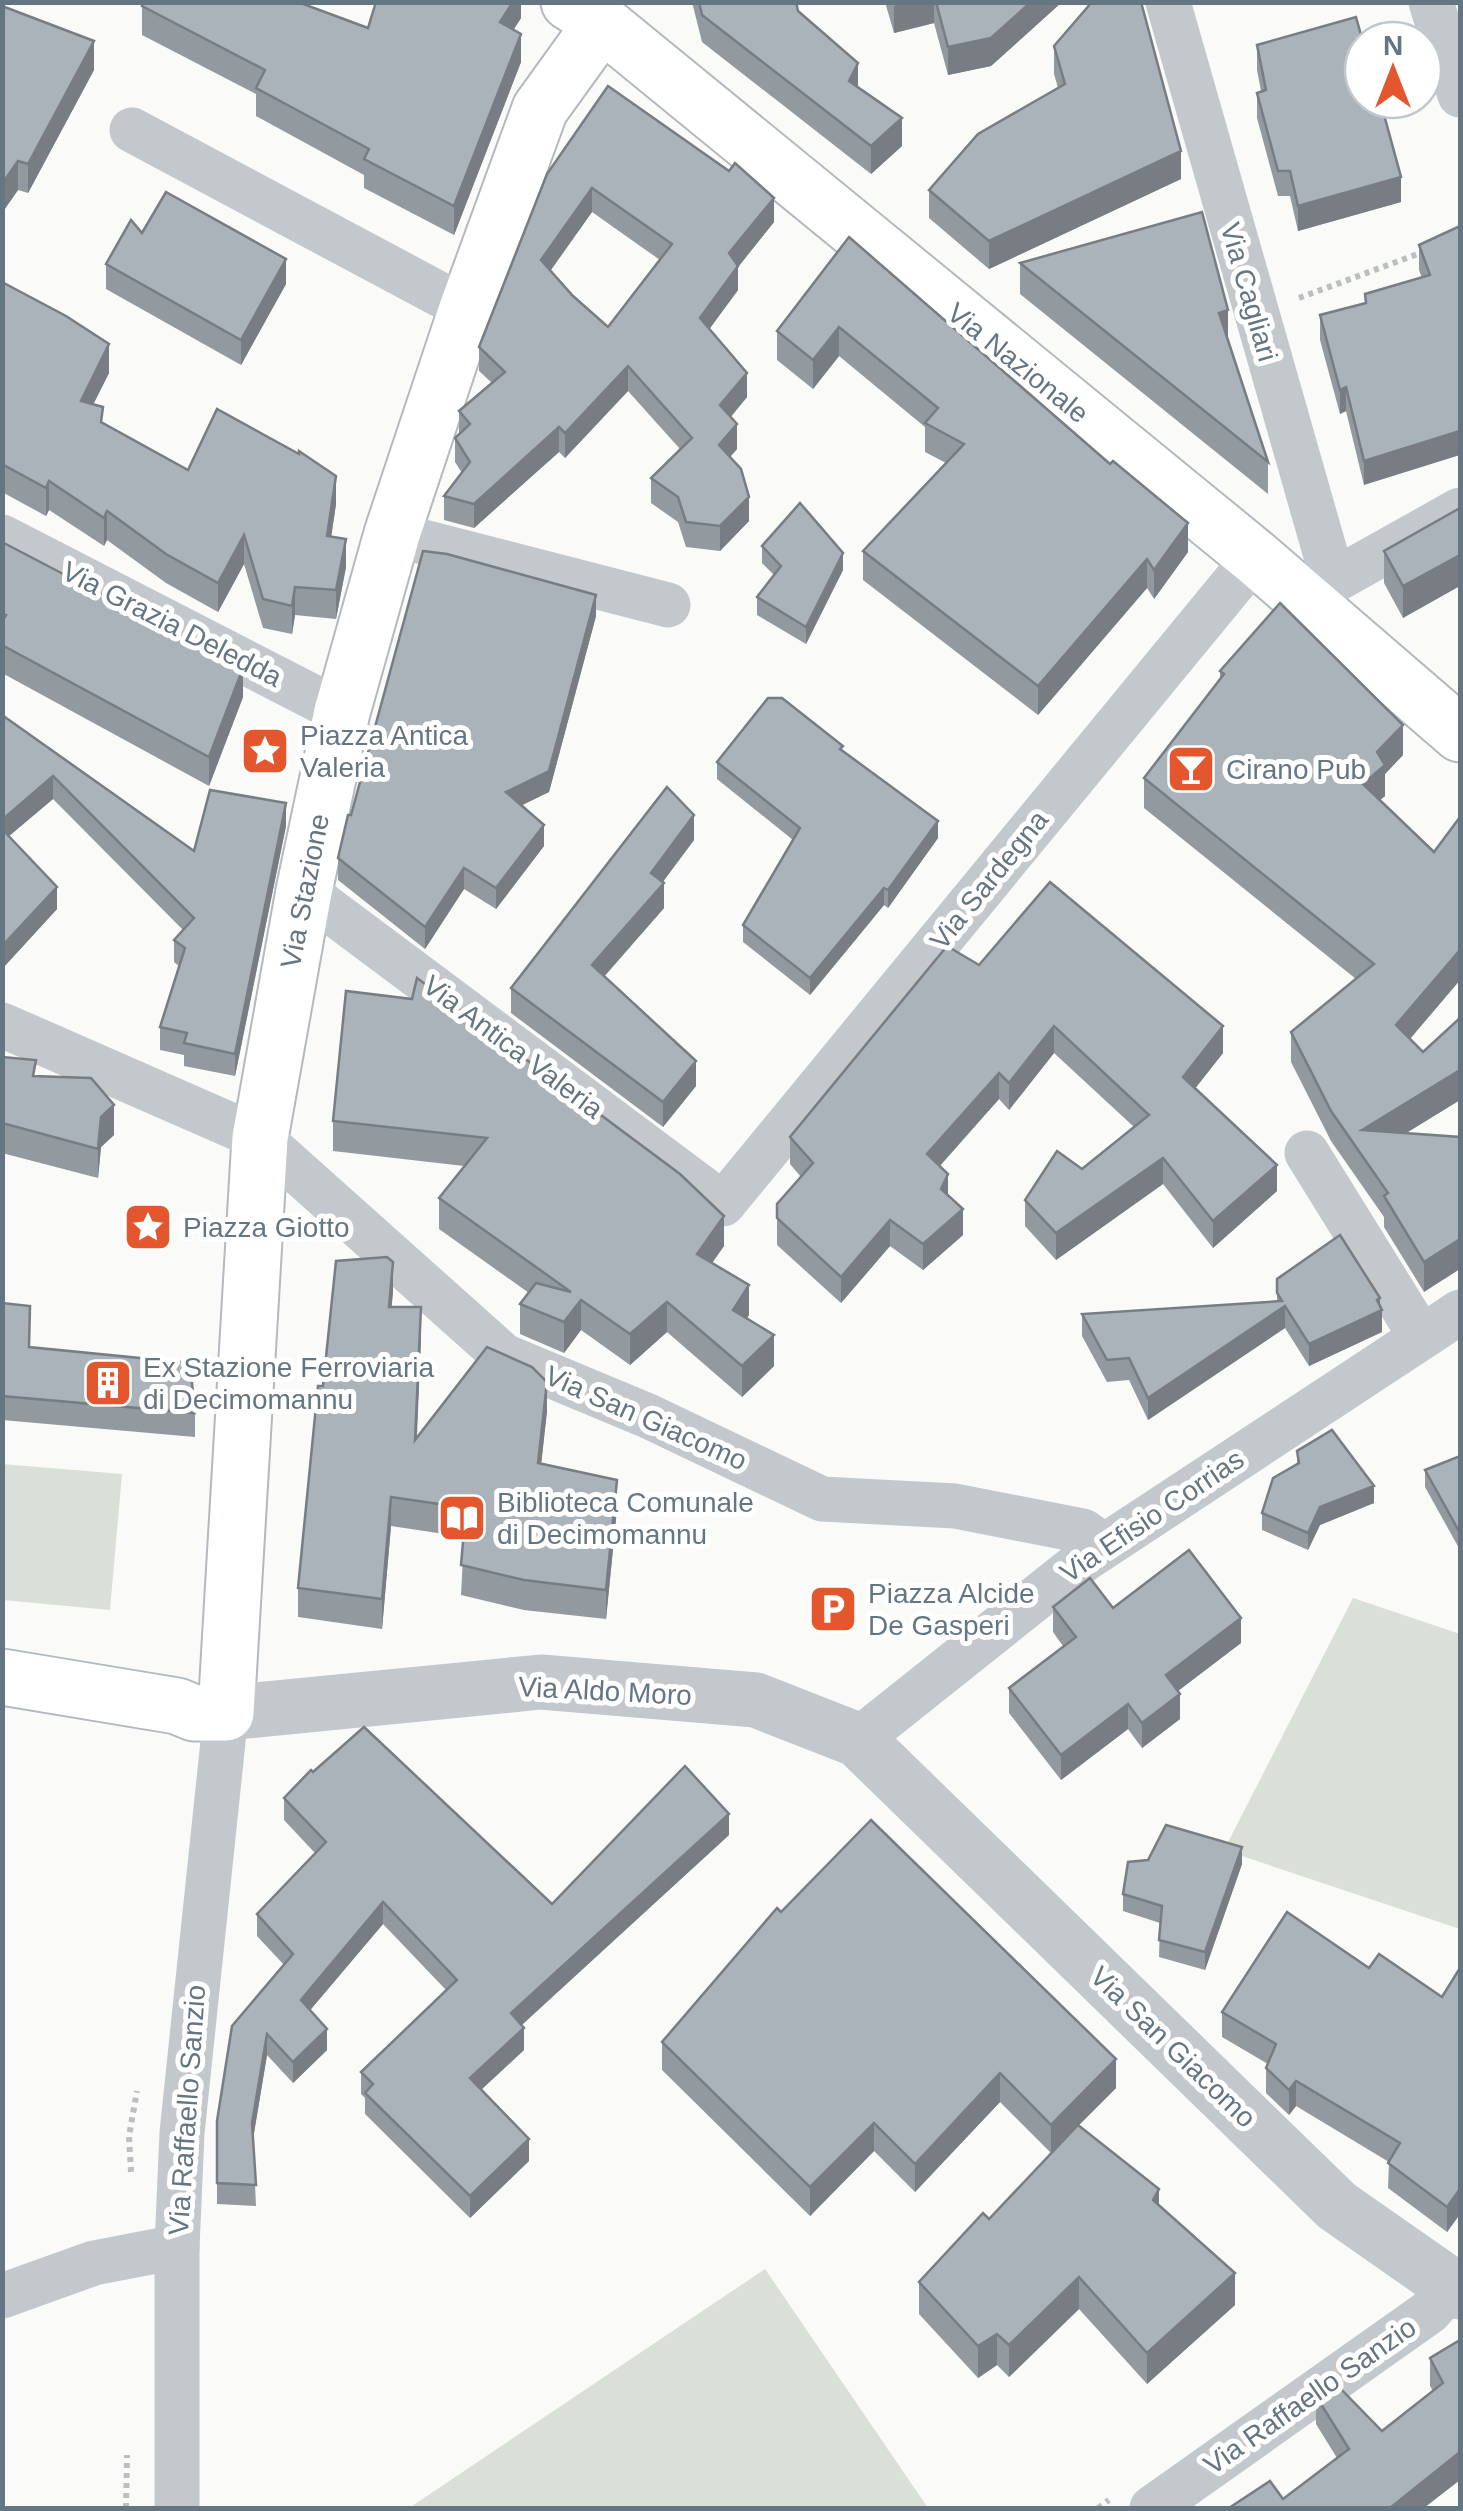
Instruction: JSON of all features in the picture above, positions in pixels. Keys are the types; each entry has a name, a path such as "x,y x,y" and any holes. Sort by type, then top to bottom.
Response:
{"main road":[{"name":"Via Stazione","path":"226,1712 260,1138 304,891 342,712 392,534 467,309 540,109 595,9"},
{"name":"Via Nazionale","path":"595,9 1255,557 1319,589 1460,734"},
{"path":"2,1677 176,1706 194,1713 226,1712"}],"street":[{"name":"Via Cagliari","path":"1168,2 1255,314 1319,589"},
{"path":"1431,2 1460,95"},
{"path":"132,130 467,309"},
{"path":"1319,589 1460,510"},
{"path":"392,534 668,606"},
{"name":"Via Grazia Deledda","path":"2,536 342,712"},
{"name":"Via Sardegna","path":"723,1204 1255,557"},
{"name":"Via Antica Valeria","path":"304,891 723,1204"},
{"name":"Via San Giacomo","path":"2,1025 260,1138 504,1356 648,1416 822,1499 955,1506 1083,1532 1104,1546"},
{"path":"1307,1152 1422,1338"},
{"name":"Via Efisio Corrias","path":"858,1740 1104,1546 1460,1312"},
{"name":"Via Aldo Moro","path":"226,1712 541,1682 756,1700 858,1740"},
{"name":"Via Raffaello Sanzio","path":"178,2508 176,2248 182,2133 226,1712"},
{"name":"Via San Giacomo","path":"858,1740 1337,2206 1458,2284"},
{"path":"2,2296 94,2263 176,2248"},
{"name":"Via Raffaello Sanzio","path":"1152,2508 1428,2312 1458,2284"}],"path":[{"path":"1255,314 1442,246"}],"shaded area":[{"path":"2,1464 122,1474 110,1610 3,1600"},
{"path":"1353,1598 1460,1634 1460,1929 1224,1850"},
{"path":"765,2269 928,2508 409,2508"}],"building":[{"path":"144,2 298,2 368,28 376,2 513,2 500,22 521,34 454,206 364,159 369,149 256,88 265,70 142,6"},
{"path":"699,2 796,2 798,11 858,63 849,81 902,118 871,146 702,15"},
{"path":"936,2 1031,2 991,38 948,47"},
{"path":"1092,2 1141,2 1181,151 989,241 929,190 978,134 1065,84 1054,46"},
{"path":"2,6 94,41 28,164 18,161 2,184"},
{"path":"1343,21 1343,120 1385,120 1401,177 1298,206 1290,171 1278,171 1257,93 1266,90 1257,45"},
{"path":"608,86 729,171 735,163 774,198 729,253 738,266 700,318 747,373 720,405 737,424 719,445 741,469 749,497 720,526 686,522 678,497 651,478 692,438 628,366 565,433 559,427 474,504 444,496 470,462 455,438 470,424 459,411 505,372 479,347 547,174","holes":["592,188 672,244 608,327 541,260"]},
{"path":"166,192 286,259 241,340 106,264 131,220 142,233"},
{"path":"1202,212 1228,310 1219,313 1268,462 1020,263"},
{"path":"1460,226 1460,431 1364,461 1346,387 1340,390 1320,315 1366,303 1365,294 1430,275 1419,245"},
{"path":"849,237 1110,464 1113,461 1188,523 1154,570 1147,559 1038,686 863,551 964,444 925,423 938,408 839,327 813,360 777,331"},
{"path":"2,282 109,344 81,401 103,407 101,422 188,470 217,409 299,451 336,476 327,536 346,539 336,590 295,587 292,606 263,599 244,535 218,583 166,554 107,511 104,518 49,481 46,488 2,464"},
{"path":"800,503 843,553 806,627 757,597 781,566 762,546"},
{"path":"1460,508 1460,555 1403,586 1384,551"},
{"path":"2,542 243,668 209,757 2,645 2,622 6,615 2,613"},
{"path":"423,551 447,554 596,595 549,771 506,792 544,825 496,888 464,868 425,927 338,858"},
{"path":"1280,603 1403,725 1377,752 1385,765 1363,784 1434,852 1460,817 1460,950 1396,1025 1423,1052 1460,1018 1460,1070 1362,1130 1460,1137 1460,1239 1424,1262 1384,1196 1388,1193 1331,1111 1291,1032 1374,964 1144,778 1224,674 1220,671"},
{"path":"768,698 782,698 843,746 840,749 938,821 888,890 884,888 810,978 743,925 800,828 717,762"},
{"path":"2,715 194,851 210,790 286,803 235,1054 184,1043 187,1033 160,1027 185,948 174,940 194,918 53,776 2,820"},
{"path":"667,787 694,815 651,873 664,883 592,965 696,1061 663,1102 511,988"},
{"path":"2,829 57,887 2,946"},
{"path":"1050,882 1223,1026 1183,1077 1277,1165 1213,1221 1163,1158 1056,1233 1025,1200 1057,1151 1082,1169 1149,1115 1054,1026 1009,1083 999,1073 927,1154 948,1174 941,1189 963,1209 923,1244 890,1220 841,1277 777,1218 777,1204 813,1163 790,1137 947,946 979,965"},
{"path":"417,978 680,1174 724,1216 697,1254 749,1285 733,1310 774,1335 742,1366 667,1302 630,1334 581,1300 564,1322 520,1304 536,1283 571,1292 439,1198 487,1138 333,1121 346,991 412,999"},
{"path":"2,1057 36,1060 33,1076 91,1078 114,1105 101,1117 98,1149 2,1123"},
{"path":"1340,1235 1380,1298 1377,1300 1382,1310 1309,1344 1285,1306 1148,1398 1129,1358 1107,1360 1082,1314 1282,1301 1277,1293 1277,1279"},
{"path":"387,1257 393,1262 389,1307 421,1307 415,1440 487,1347 532,1367 547,1382 538,1463 617,1480 606,1590 524,1580 461,1565 466,1508 391,1497 382,1599 298,1588 318,1386 323,1386 336,1261"},
{"path":"2,1303 30,1306 29,1347 190,1363 195,1413 2,1396"},
{"path":"1332,1430 1374,1486 1320,1507 1308,1533 1262,1513 1273,1478 1299,1463 1297,1451"},
{"path":"1460,1456 1460,1533 1425,1470"},
{"path":"1189,1550 1241,1618 1166,1675 1180,1694 1142,1723 1128,1704 1061,1755 1009,1688 1076,1637 1053,1607 1090,1578 1113,1608"},
{"path":"364,1727 552,1904 685,1766 729,1814 511,2013 524,2028 470,2078 529,2139 470,2196 365,2093 373,2084 361,2072 457,1980 383,1902 301,2000 327,2029 293,2062 267,2034 252,2123 256,2185 217,2183 217,2121 232,2026 293,1954 257,1914 326,1842 284,1798 311,1770"},
{"path":"871,1820 1116,2059 1051,2125 1000,2073 915,2164 874,2123 810,2187 662,2042 777,1908 781,1912"},
{"path":"1166,1825 1242,1847 1205,1952 1159,1940 1162,1906 1123,1894 1128,1862 1148,1860"},
{"path":"1287,1912 1369,1968 1379,1954 1442,1997 1460,1968 1460,2189 1447,2207 1388,2163 1400,2143 1296,2081 1289,2090 1266,2068 1276,2044 1222,2012"},
{"path":"1078,2125 1159,2189 1153,2200 1235,2273 1147,2353 1079,2277 1009,2345 997,2334 978,2346 919,2282 983,2213 989,2219"},
{"path":"1460,2340 1460,2452 1390,2508 1229,2508 1270,2481 1283,2499 1349,2449 1316,2396 1335,2383 1382,2431 1443,2383 1430,2358"}],"place":[{"name":"Piazza Antica Valeria","path":"265,751"},
{"name":"Cirano Pub","path":"1191,769"},
{"name":"Piazza Giotto","path":"148,1227"},
{"name":"Ex Stazione Ferroviaria di Decimomannu","path":"108,1383"},
{"name":"Biblioteca Comunale di Decimomannu","path":"462,1518"},
{"name":"Piazza Alcide De Gasperi","path":"833,1609"}]}
